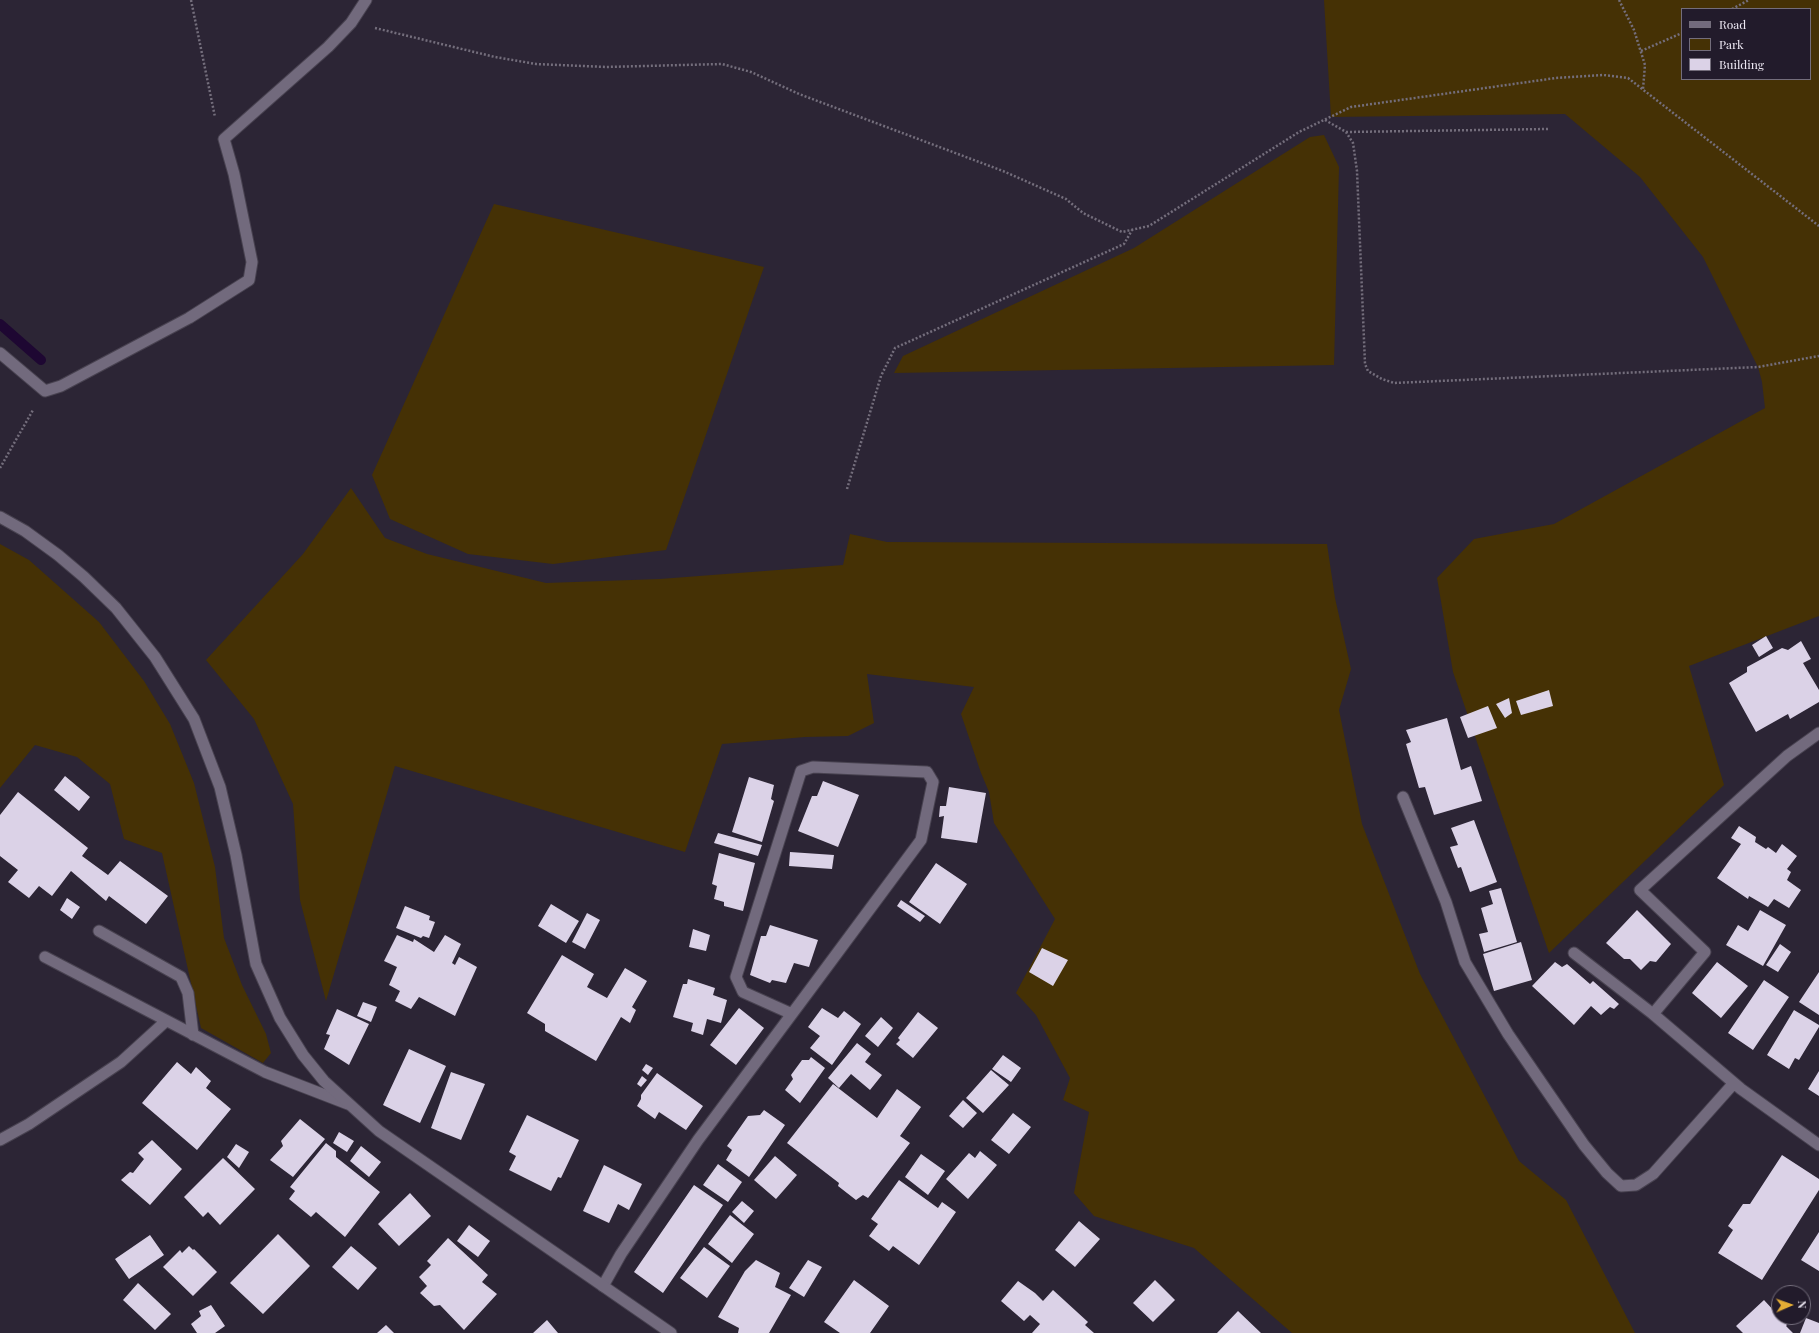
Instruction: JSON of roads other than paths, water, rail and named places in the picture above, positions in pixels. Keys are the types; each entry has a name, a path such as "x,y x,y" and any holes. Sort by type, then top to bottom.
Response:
{"street":[{"path":"0,353 45,391 61,386 189,318 249,280 252,262 234,174 224,139 328,47 351,24 366,0"},
{"path":"0,517 25,531 58,554 116,608 155,657 194,719 220,787 236,855 256,964 280,1018 303,1055 324,1081 379,1131 671,1333"},
{"path":"1653,1014 1705,952 1640,890 1787,756 1819,733"},
{"path":"603,1286 621,1254 698,1140 792,1014 921,840 933,782 927,772 813,767 801,771 736,977 743,992 792,1014"},
{"path":"1403,797 1446,902 1465,962 1508,1034 1584,1146 1607,1173 1621,1186 1636,1185 1653,1174 1734,1083"},
{"path":"99,931 181,977 188,993 193,1035"},
{"path":"1574,953 1653,1014 1734,1083 1819,1145"},
{"path":"45,957 265,1072 348,1104"},
{"path":"0,1140 29,1124 121,1062 166,1021"}],"waterway":[{"path":"0,324 41,360"}]}
